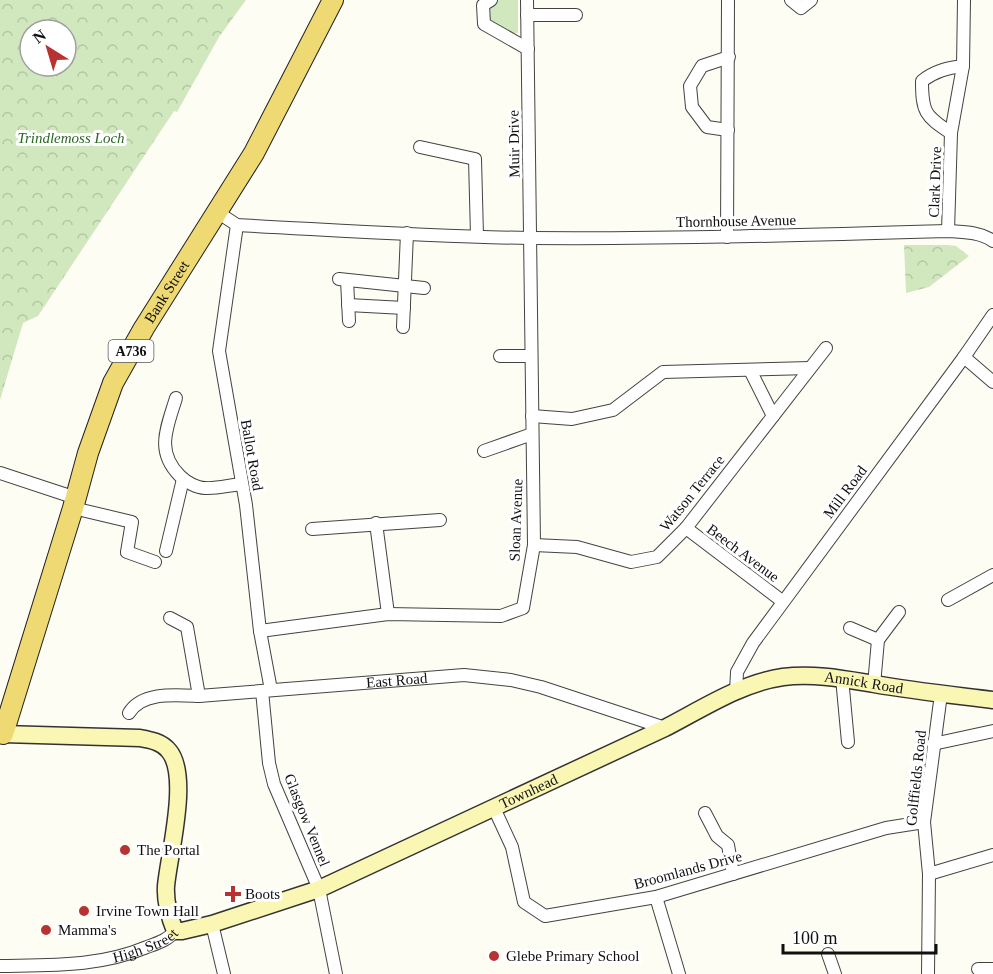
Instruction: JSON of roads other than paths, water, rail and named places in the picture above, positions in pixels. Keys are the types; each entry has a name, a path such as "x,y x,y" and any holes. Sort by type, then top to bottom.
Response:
{"main road":[{"name":"Bank Street","path":"1,736 75,503 88,453 113,383 144,328 254,153 333,0"},
{"name":"Annick Road","path":"736,692 781,677 802,676 842,678 993,700"},
{"name":"Townhead","path":"318,889 665,728 736,692"},
{"path":"1,736 140,738 158,742 169,750 178,777 166,887 167,907 175,931"},
{"name":"High Street","path":"175,931 212,924 318,889"}],"street":[{"path":"490,0 483,5 484,24 528,49"},
{"name":"Muir Drive","path":"527,0 530,238"},
{"path":"727,237 728,0"},
{"path":"791,0 801,8 812,0"},
{"name":"Clark Drive","path":"948,231 951,133 963,66 964,0"},
{"path":"527,15 576,15"},
{"path":"728,130 707,126 692,107 690,86 702,66 729,57"},
{"name":"Clark Drive","path":"951,133 935,122 922,105 922,81 948,68 963,66"},
{"path":"420,147 475,159 477,236"},
{"path":"217,212 237,225"},
{"name":"Thornhouse Avenue","path":"237,225 530,238 727,237 948,231 986,236 993,241"},
{"name":"Ballot Road","path":"237,225 219,351 242,484 266,691"},
{"path":"403,327 407,233"},
{"name":"Sloan Avenue","path":"260,632 388,614 501,616 523,608 534,545 530,238"},
{"path":"349,321 343,280 424,288"},
{"path":"348,305 404,308"},
{"name":"Mill Road","path":"736,692 736,678 743,657 993,315"},
{"name":"Watson Terrace","path":"534,545 577,547 631,562 657,557 686,528 826,348"},
{"path":"500,356 531,356"},
{"path":"964,357 993,381"},
{"path":"532,416 572,419 613,410 663,372 810,368"},
{"path":"750,370 773,416"},
{"path":"176,398 168,423 164,450 169,465 183,479 204,489 242,484"},
{"path":"484,451 532,434"},
{"path":"0,473 75,503 132,522 127,552 155,562"},
{"path":"166,551 183,479"},
{"path":"312,529 440,520"},
{"path":"376,523 388,614"},
{"name":"Beech Avenue","path":"686,528 782,601"},
{"path":"948,600 993,575"},
{"path":"874,684 878,640 899,612"},
{"path":"170,618 187,627 199,696"},
{"path":"850,628 878,640"},
{"name":"East Road","path":"129,713 133,706 165,694 199,696 464,675 506,679 541,687 665,728"},
{"path":"842,678 848,742"},
{"name":"Glasgow Vennel","path":"266,691 269,764 274,784 318,889 336,974"},
{"name":"Golffields Road","path":"928,974 929,874 924,822 941,694"},
{"path":"933,744 993,731"},
{"name":"Broomlands Drive","path":"494,808 512,847 524,902 545,916 656,897 886,828 924,822"},
{"path":"705,813 717,836 728,845 733,874"},
{"path":"929,874 993,855"},
{"path":"656,897 679,974"},
{"path":"212,924 224,974"},
{"name":"High Street","path":"0,966 88,969 165,940 175,931"},
{"path":"828,954 835,974"},
{"path":"978,969 993,969"}],"place":[{"name":"The Portal","path":"125,850"},
{"name":"Boots","path":"233,894"},
{"name":"Irvine Town Hall","path":"84,911"},
{"name":"Mamma's","path":"46,930"},
{"name":"Glebe Primary School","path":"494,956"}],"park label":[{"name":"Trindlemoss Loch","path":"71,138"}]}
